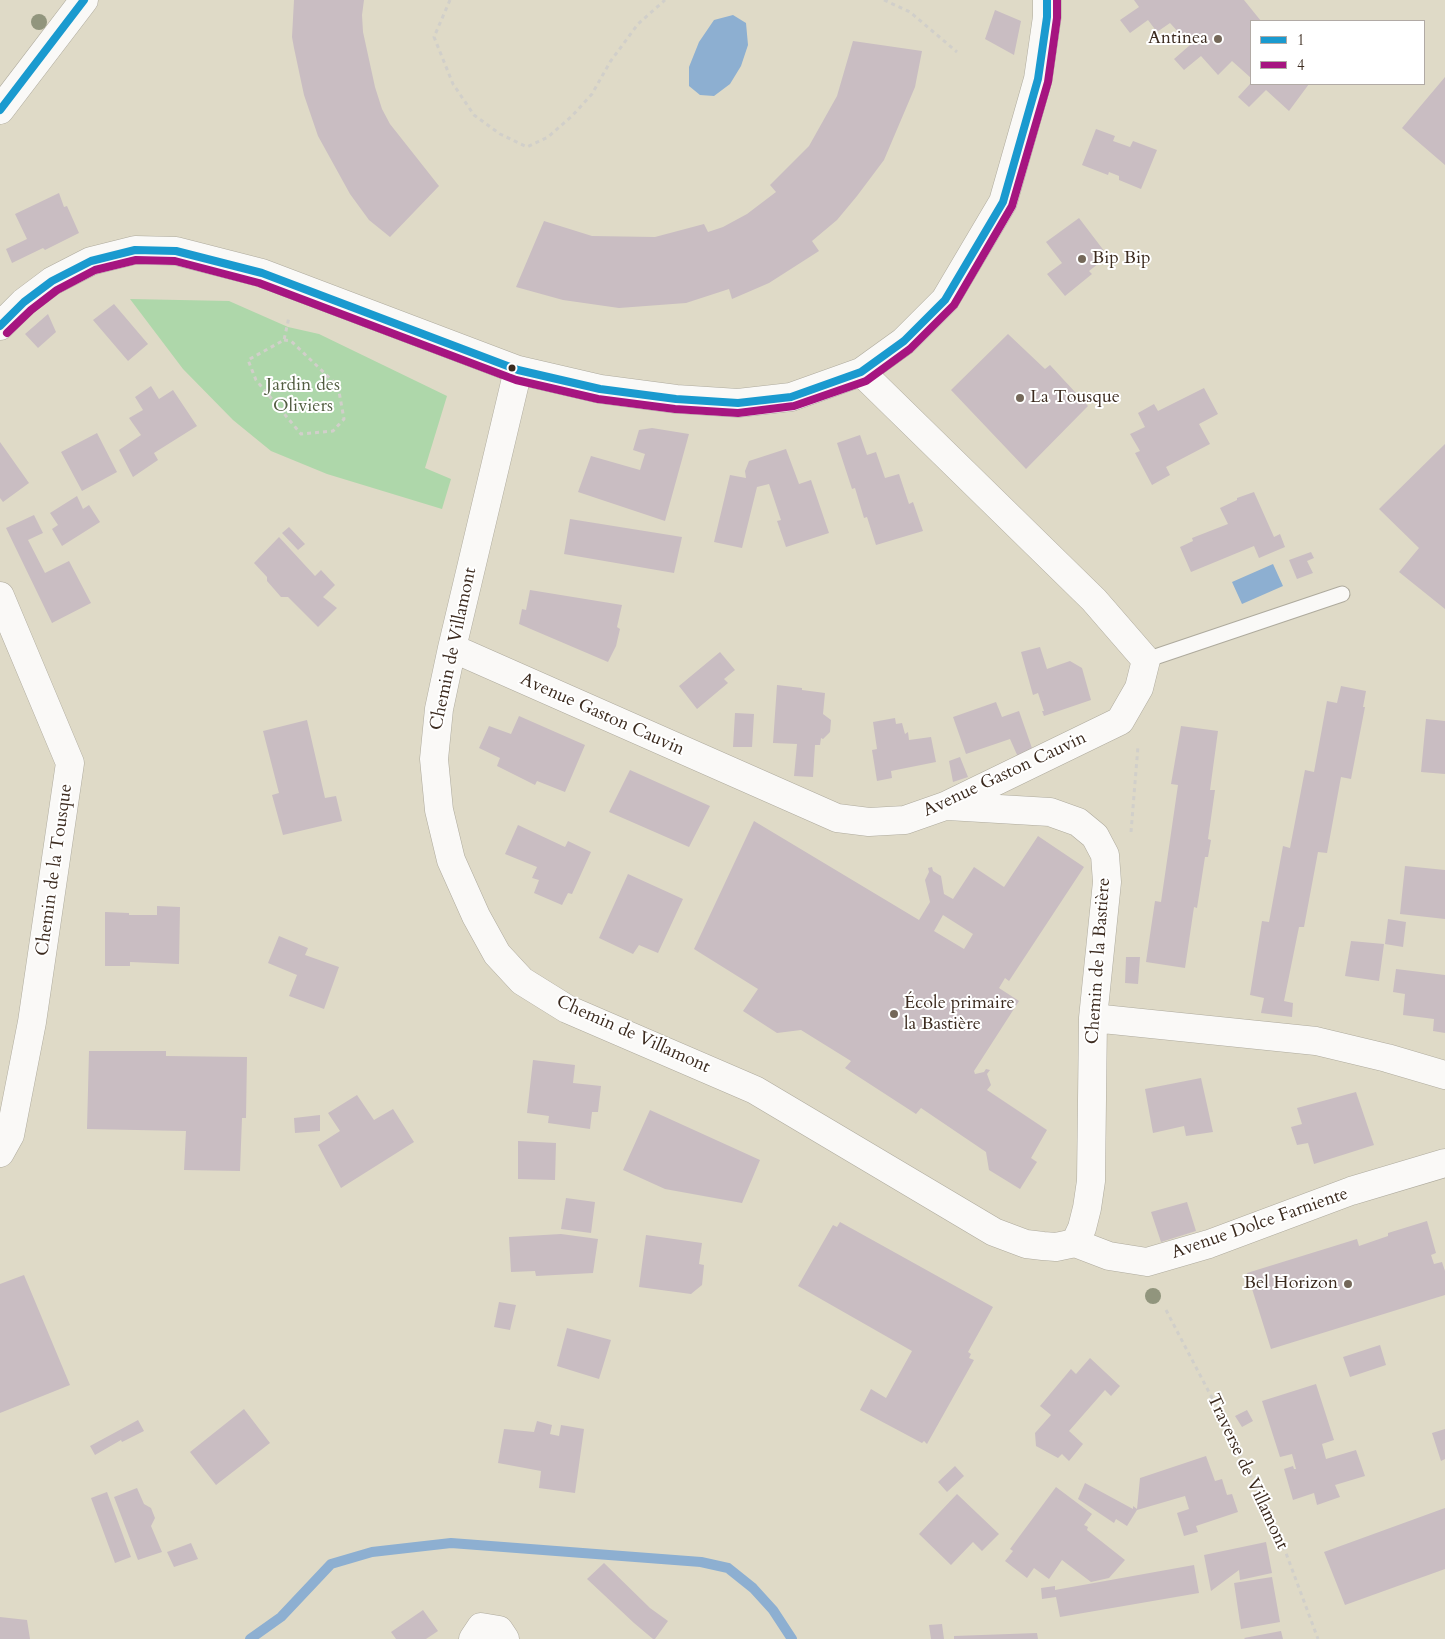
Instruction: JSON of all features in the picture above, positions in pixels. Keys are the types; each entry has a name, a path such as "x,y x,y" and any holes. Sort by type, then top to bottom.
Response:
{"street":[{"path":"0,110 84,0"},
{"path":"0,326 24,302 52,281 91,261 135,250 176,251 262,273 518,370 600,389 676,399 738,403 791,397 861,372 904,341 945,300 1003,202 1038,79 1047,17 1047,0"},
{"name":"Chemin de Villamont","path":"518,370 452,648 439,709 434,759 439,810 451,860 476,916 497,954 522,980 567,1008 755,1090 994,1232 1026,1244 1056,1247 1075,1243"},
{"path":"861,372 1094,600 1146,660"},
{"name":"Chemin de la Tousque","path":"0,596 70,763 32,1022 10,1135 0,1153"},
{"name":"Avenue Gaston Cauvin","path":"452,648 836,818 869,822 905,820 945,806 1120,721 1139,688 1146,660"},
{"name":"Chemin de la Bastière","path":"945,806 1050,812 1078,822 1095,836 1105,855 1107,882 1093,1018 1091,1181 1082,1228 1075,1243"},
{"path":"1093,1018 1316,1041 1445,1074"},
{"name":"Avenue Dolce Farniente","path":"1075,1243 1109,1256 1147,1262 1209,1244 1351,1192 1445,1163"},
{"path":"473,1639 481,1627 499,1630 505,1639"}],"lane":[{"path":"1146,660 1342,594"}],"path":[{"path":"450,0 434,37 453,84 474,115 500,134 528,148 548,137 586,102 610,62 638,24 665,0"},
{"path":"884,0 910,12 957,52"},
{"path":"284,340 291,341 338,386 344,419 333,431 301,434 256,380 248,360 284,340 290,311"},
{"name":"Traverse de Villamont","path":"1166,1310 1277,1529 1318,1639"}],"green space":[{"name":"Jardin des Oliviers","path":"130,299 229,301 288,327 319,334 447,396 425,468 451,479 442,509 327,474 271,451 233,420 183,369"}],"water":[{"path":"733,15 746,23 748,45 741,66 730,84 714,96 700,95 689,86 689,67 699,42 714,20"},
{"path":"1273,564 1283,586 1242,604 1232,582"}],"building":[{"path":"294,0 364,0 362,15 363,32 375,87 382,109 390,124 439,186 390,237 369,220 350,194 318,136 304,95 292,37"},
{"name":"Antinea","path":"1134,0 1244,0 1260,20 1250,20 1250,77 1232,61 1218,75 1201,56 1184,70 1174,59 1190,45 1170,23 1157,32 1148,20 1130,33 1120,20 1139,7"},
{"path":"995,10 1021,21 1014,55 985,39"},
{"path":"853,41 922,51 915,87 884,160 837,220 812,241 819,251 769,283 732,299 729,289 686,303 619,308 563,300 516,287 544,221 592,236 655,237 704,224 708,232 723,227 747,214 776,192 770,185 809,146 837,96"},
{"path":"1445,77 1445,165 1402,128"},
{"path":"1250,84 1308,85 1289,111 1266,90 1249,107 1238,97"},
{"path":"1096,129 1115,136 1113,141 1130,147 1133,141 1157,150 1141,189 1119,180 1119,176 1109,172 1108,175 1082,165"},
{"path":"59,193 64,207 67,206 79,233 45,250 43,248 12,263 6,249 27,239 15,214"},
{"name":"Bip Bip","path":"1079,218 1108,256 1089,271 1092,274 1065,296 1047,274 1062,263 1046,242"},
{"path":"114,304 148,344 128,361 93,320"},
{"path":"48,314 56,332 38,348 25,334"},
{"name":"La Tousque","path":"1008,334 1045,369 1050,365 1088,406 1026,469 951,390"},
{"path":"151,386 159,399 173,390 197,426 154,453 158,460 133,477 119,450 141,435 129,418 143,410 135,397"},
{"path":"1204,388 1218,414 1199,424 1210,444 1166,467 1170,475 1152,485 1135,453 1140,451 1130,434 1145,427 1138,413 1154,404 1158,411"},
{"path":"652,428 689,434 665,521 578,492 591,456 640,470 645,454 633,450 639,430"},
{"path":"97,433 117,472 82,491 61,452"},
{"path":"860,435 867,455 876,452 885,478 899,474 909,504 913,502 923,531 876,545 867,517 864,518 855,488 852,489 837,443"},
{"path":"0,442 29,483 3,502 0,498"},
{"path":"1445,444 1445,609 1399,572 1419,548 1379,509"},
{"path":"786,449 799,484 811,480 829,533 786,547 777,521 781,520 769,484 757,487 742,548 714,542 730,475 746,478 745,471 749,461"},
{"path":"1254,492 1274,537 1280,534 1285,547 1259,558 1254,546 1191,572 1180,547 1193,541 1192,538 1228,524 1220,508 1237,500 1237,498"},
{"path":"77,496 83,509 89,505 100,522 62,546 52,529 58,525 50,513"},
{"path":"34,515 43,533 28,540 45,573 69,561 91,603 52,623 6,528"},
{"path":"570,519 682,537 674,573 564,554"},
{"path":"289,527 305,544 298,550 282,533"},
{"path":"279,537 315,576 321,570 335,585 323,597 337,608 318,627 288,597 281,597 254,563"},
{"path":"1311,552 1314,558 1307,561 1313,573 1297,579 1289,560"},
{"path":"530,590 622,605 617,627 620,629 616,646 608,662 519,624 522,609 526,610"},
{"path":"1040,647 1047,669 1070,661 1082,668 1091,700 1044,716 1038,693 1033,695 1021,652"},
{"path":"720,652 735,670 724,679 728,683 697,709 679,686"},
{"path":"777,685 825,693 823,714 831,720 830,732 823,739 821,738 820,745 815,745 813,777 794,776 797,744 773,743"},
{"path":"1341,686 1366,691 1363,707 1365,707 1351,779 1341,777 1327,853 1318,852 1304,927 1299,927 1284,1001 1293,1003 1292,1017 1261,1013 1264,998 1250,995 1262,921 1269,922 1283,846 1290,848 1305,770 1314,772 1327,701 1337,703"},
{"path":"996,702 1002,717 1019,711 1033,751 1018,757 1010,739 966,754 953,717"},
{"path":"735,713 754,714 752,747 733,747"},
{"path":"519,716 585,745 565,792 537,781 535,785 497,766 500,758 479,748 489,726 511,734"},
{"path":"895,718 896,724 902,723 905,734 908,732 909,740 931,737 936,762 891,771 892,778 877,781 872,750 877,749 873,722"},
{"path":"1426,719 1445,721 1445,774 1421,772"},
{"path":"307,720 325,798 336,796 342,821 283,835 272,795 279,793 263,731"},
{"path":"1181,726 1218,731 1210,790 1215,790 1208,839 1211,840 1208,857 1205,857 1197,908 1194,907 1185,968 1146,962 1155,901 1161,902 1178,785 1171,784"},
{"path":"960,757 968,777 953,782 949,761"},
{"path":"630,770 710,806 689,847 609,812"},
{"name":"École primaire la Bastière","path":"754,821 919,920 930,902 925,880 929,872 928,868 932,867 933,871 941,876 944,894 953,899 974,867 1004,887 1038,836 1084,867 1009,981 1005,978 999,988 1019,1001 974,1071 975,1074 984,1072 986,1069 990,1070 987,1074 991,1085 987,1090 1047,1130 1031,1158 1037,1162 1020,1189 989,1170 986,1152 921,1108 916,1114 845,1068 851,1061 801,1030 777,1033 743,1011 758,989 694,949","holes":["943,915 973,934 964,949 934,931"]},
{"path":"518,825 565,847 568,841 591,852 572,894 568,893 562,905 534,893 539,880 532,878 537,867 505,854"},
{"path":"1405,866 1445,870 1445,919 1400,914"},
{"path":"628,874 683,899 658,953 639,945 633,954 599,938"},
{"path":"157,906 180,907 179,964 130,962 130,966 105,966 105,912 129,913 129,915 157,915"},
{"path":"1388,919 1406,922 1403,947 1385,944"},
{"path":"279,936 308,948 305,955 339,967 324,1009 289,996 297,975 268,963"},
{"path":"1351,941 1384,944 1379,981 1345,976"},
{"path":"1126,957 1140,957 1138,984 1125,983"},
{"path":"1396,969 1445,975 1445,1033 1433,1031 1434,1019 1403,1015 1405,994 1393,992"},
{"path":"89,1051 166,1051 166,1056 247,1057 246,1118 242,1118 240,1171 184,1170 186,1131 87,1129"},
{"path":"533,1060 575,1065 573,1083 601,1086 598,1112 592,1112 590,1129 548,1123 549,1116 527,1113"},
{"path":"1201,1078 1213,1132 1186,1136 1184,1126 1153,1133 1145,1089"},
{"path":"1356,1092 1374,1145 1314,1164 1308,1143 1297,1145 1291,1127 1302,1124 1297,1108"},
{"path":"357,1095 374,1120 393,1109 414,1142 341,1188 318,1145 340,1131 328,1113"},
{"path":"650,1110 760,1160 742,1203 665,1189 623,1170"},
{"path":"320,1115 320,1131 295,1133 294,1118"},
{"path":"518,1141 556,1143 555,1180 518,1179"},
{"path":"566,1198 595,1202 591,1233 561,1229"},
{"path":"1187,1202 1196,1231 1161,1242 1151,1212"},
{"name":"Bel Horizon","path":"1427,1221 1436,1253 1431,1255 1434,1264 1442,1262 1445,1271 1445,1295 1271,1349 1247,1273 1357,1239 1359,1246 1388,1236 1388,1233"},
{"path":"840,1222 993,1307 968,1352 971,1354 969,1358 974,1360 927,1444 860,1410 871,1389 886,1398 912,1351 798,1286 833,1225 837,1227"},
{"path":"561,1234 598,1239 593,1273 536,1276 535,1271 511,1272 509,1237"},
{"path":"646,1235 702,1243 699,1264 704,1265 702,1285 691,1294 639,1287"},
{"path":"24,1275 70,1385 0,1413 0,1284"},
{"path":"499,1302 516,1305 510,1330 494,1327"},
{"path":"567,1328 611,1340 599,1379 557,1366"},
{"path":"1380,1345 1386,1365 1350,1377 1343,1357"},
{"path":"1090,1358 1120,1386 1111,1396 1105,1390 1069,1431 1083,1444 1069,1461 1062,1454 1058,1458 1036,1446 1035,1433 1051,1415 1040,1406 1071,1369 1076,1374"},
{"path":"1316,1384 1334,1440 1322,1444 1326,1459 1356,1450 1365,1476 1335,1485 1340,1497 1317,1505 1314,1493 1293,1500 1284,1469 1293,1466 1296,1469 1292,1454 1280,1457 1262,1401"},
{"path":"244,1409 270,1443 216,1485 190,1452"},
{"path":"1247,1410 1253,1421 1242,1427 1235,1416"},
{"path":"138,1420 144,1431 122,1442 121,1440 95,1455 90,1446"},
{"path":"537,1421 552,1425 550,1434 559,1436 561,1425 584,1429 575,1493 539,1488 541,1471 498,1463 504,1429 534,1432"},
{"path":"1445,1429 1445,1459 1441,1461 1432,1433"},
{"path":"1206,1456 1215,1481 1222,1479 1227,1495 1232,1494 1238,1512 1196,1526 1198,1532 1184,1536 1177,1513 1189,1509 1185,1496 1137,1510 1127,1526 1116,1519 1114,1523 1078,1499 1085,1483 1133,1509 1133,1506 1137,1509 1140,1478"},
{"path":"955,1466 964,1476 947,1492 938,1482"},
{"path":"1056,1487 1092,1514 1084,1525 1088,1527 1087,1530 1125,1560 1109,1578 1091,1582 1062,1560 1049,1579 1034,1568 1027,1578 1005,1561 1013,1551 1010,1549"},
{"path":"137,1488 144,1504 151,1508 155,1518 151,1526 162,1552 138,1560 114,1497"},
{"path":"107,1492 131,1557 115,1563 91,1498"},
{"path":"957,1494 999,1534 982,1551 973,1542 951,1565 919,1534"},
{"path":"1445,1508 1445,1569 1345,1605 1324,1552"},
{"path":"1266,1542 1272,1573 1240,1580 1239,1570 1211,1591 1204,1555"},
{"path":"191,1543 198,1559 174,1567 167,1552"},
{"path":"604,1563 650,1608 668,1621 655,1639 634,1623 587,1579"},
{"path":"1194,1565 1199,1593 1060,1617 1056,1597 1042,1599 1041,1588 1055,1586 1055,1590"},
{"path":"1272,1577 1280,1622 1241,1629 1234,1583"},
{"path":"423,1610 438,1631 426,1639 396,1639 391,1632"},
{"path":"0,1617 27,1620 30,1639 0,1639"},
{"path":"942,1624 944,1639 931,1639 929,1625"},
{"path":"1281,1631 1283,1639 1244,1638"},
{"path":"1037,1633 1038,1639 954,1639 954,1636"}],"waterway":[{"path":"250,1639 281,1617 331,1564 372,1552 451,1543 701,1562 728,1568 753,1588 773,1610 792,1639"}],"transit line":[{"name":"1","path":"0,110 84,0"},
{"name":"1","path":"0,326 24,302 52,281 91,261 135,250 176,251 262,273 518,370 600,389 676,399 738,403 791,397 861,372 904,341 945,300 1003,202 1038,79 1047,17 1047,0"},
{"name":"4","path":"7,333 31,310 57,290 95,270 136,260 175,261 259,283 516,380 598,399 675,409 738,413 794,406 866,381 910,349 954,305 1012,206 1048,82 1057,18 1057,0"}],"place":[{"name":"Antinea","path":"1218,39"},
{"name":"Bip Bip","path":"1082,259"},
{"name":"La Tousque","path":"1020,398"},
{"name":"École primaire la Bastière","path":"894,1014"},
{"name":"Bel Horizon","path":"1348,1284"}]}
